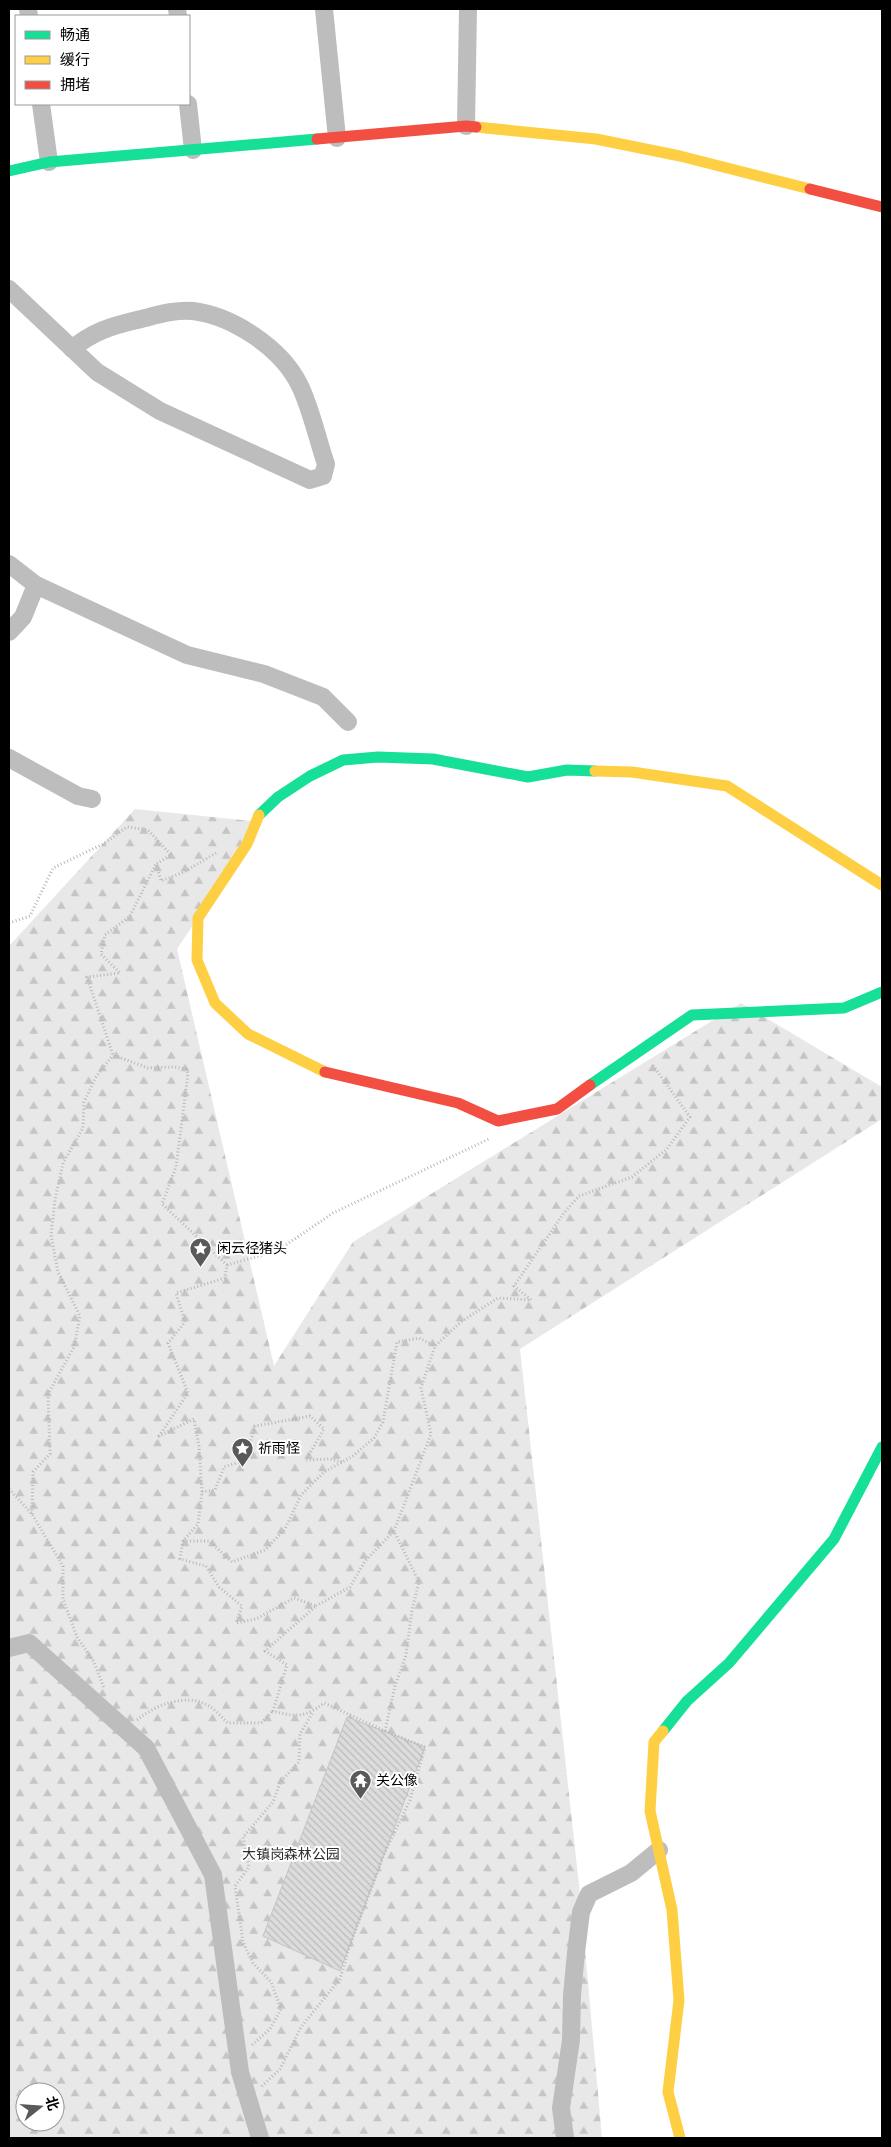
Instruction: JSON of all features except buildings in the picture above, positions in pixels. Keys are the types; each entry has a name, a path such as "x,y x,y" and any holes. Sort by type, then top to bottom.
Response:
{"street":[{"path":"324,9 338,138"},
{"path":"466,126 468,9"},
{"path":"41,105 48,162"},
{"path":"188,105 192,150"},
{"path":"9,172 48,162 466,126 596,139 680,156 882,207"},
{"path":"9,289 72,349 97,372 160,411 310,480 324,476 326,464 300,384 281,360 254,336 228,320 192,311 158,314 103,328 87,336 72,349"},
{"path":"9,564 36,585 187,655 264,674 323,697 348,722"},
{"path":"9,632 23,617 36,585"},
{"path":"882,885 727,786 632,772 567,770 528,777 479,766 433,759 378,757 343,760 310,776 278,797 258,816 247,844 198,918 197,960 215,1003 248,1034 326,1072 458,1103 498,1121 557,1109 668,1030 692,1016 844,1008 882,992"},
{"path":"9,758 78,796 92,799"},
{"path":"680,2138 668,2092 679,2000 672,1910 650,1811 654,1742 687,1701 729,1663 834,1539 882,1447"},
{"path":"9,1648 29,1643 146,1748 214,1875 238,2057 260,2138"},
{"path":"565,2138 561,2108 571,2040 572,1995 582,1912 589,1894 631,1873 659,1850"}],"path":[{"path":"9,922 30,916 53,868 103,844 127,827 148,830 172,855 156,864 130,916 104,935 101,954 120,973 87,977 113,1055"},
{"path":"156,864 161,881 184,872 221,850"},
{"path":"113,1055 148,1068 175,1067 186,1070 188,1074 176,1167 162,1204 227,1265"},
{"path":"32,1514 32,1472 50,1454 48,1394 74,1347 80,1316 58,1272 51,1235 55,1200 63,1163 83,1128 84,1102 96,1077 113,1055"},
{"path":"126,1730 146,1712 184,1699 207,1705 228,1723 261,1723 273,1711 287,1665 265,1651 316,1606 350,1587 365,1561 394,1531 431,1434 421,1388 435,1346 462,1321 498,1298 532,1300 514,1286 564,1213 579,1196 632,1177 667,1149 690,1117 659,1071"},
{"path":"227,1265 277,1251 333,1213 496,1136"},
{"path":"227,1265 225,1278 176,1293 185,1322 168,1343 188,1393 159,1436 194,1419 199,1446 202,1492 198,1524 183,1541 180,1560 206,1566 219,1587 242,1606 236,1623 256,1619 294,1598 316,1606"},
{"path":"183,1541 209,1541 232,1562 266,1550 285,1529 301,1495 324,1472 342,1462 374,1438 383,1422 397,1342 419,1338 435,1346"},
{"path":"202,1492 216,1490 224,1467 245,1460 255,1426 310,1416 324,1429 306,1460 330,1459 342,1462"},
{"path":"9,1489 32,1514 63,1566 63,1599 77,1637 94,1662 107,1696"},
{"path":"385,1731 395,1686 406,1655 412,1610 419,1582 394,1531"},
{"path":"238,2057 270,2029 281,2010 271,1982 253,1963 243,1942 235,1886 249,1867 243,1837 272,1802 281,1781 299,1762 300,1734 314,1711 324,1703 425,1747 410,1800 385,1852 350,1945 340,1979 301,2027 280,2069 249,2102"},
{"path":"273,1711 294,1717 314,1711"}],"green space":[{"name":"大镇岗森林公园","path":"135,809 262,822 177,949 274,1366 353,1242 741,1003 882,1087 882,1119 520,1349 580,1894 602,2138 9,2138 9,946"}],"traffic: fast":[{"path":"9,171 49,162 317,139"},
{"path":"259,815 278,797 310,776 343,760 378,757 433,759 528,777 567,770 595,771"},
{"path":"590,1085 692,1015 844,1008 882,992"},
{"path":"663,1731 687,1701 729,1663 834,1539 882,1447"}],"traffic: slow":[{"path":"476,127 596,139 680,156 810,189"},
{"path":"595,771 632,772 727,786 882,885"},
{"path":"259,815 247,844 198,918 197,960 215,1003 248,1034 325,1072"},
{"path":"663,1731 654,1742 650,1811 672,1910 679,2000 668,2092 680,2138"}],"traffic: jam":[{"path":"317,139 466,126 476,127"},
{"path":"810,189 882,207"},
{"path":"325,1072 458,1103 498,1121 557,1109 590,1085"}],"place":[{"name":"闲云径猪头","path":"201,1267"},
{"name":"祈雨怪","path":"242,1467"},
{"name":"关公像","path":"360,1799"}]}
